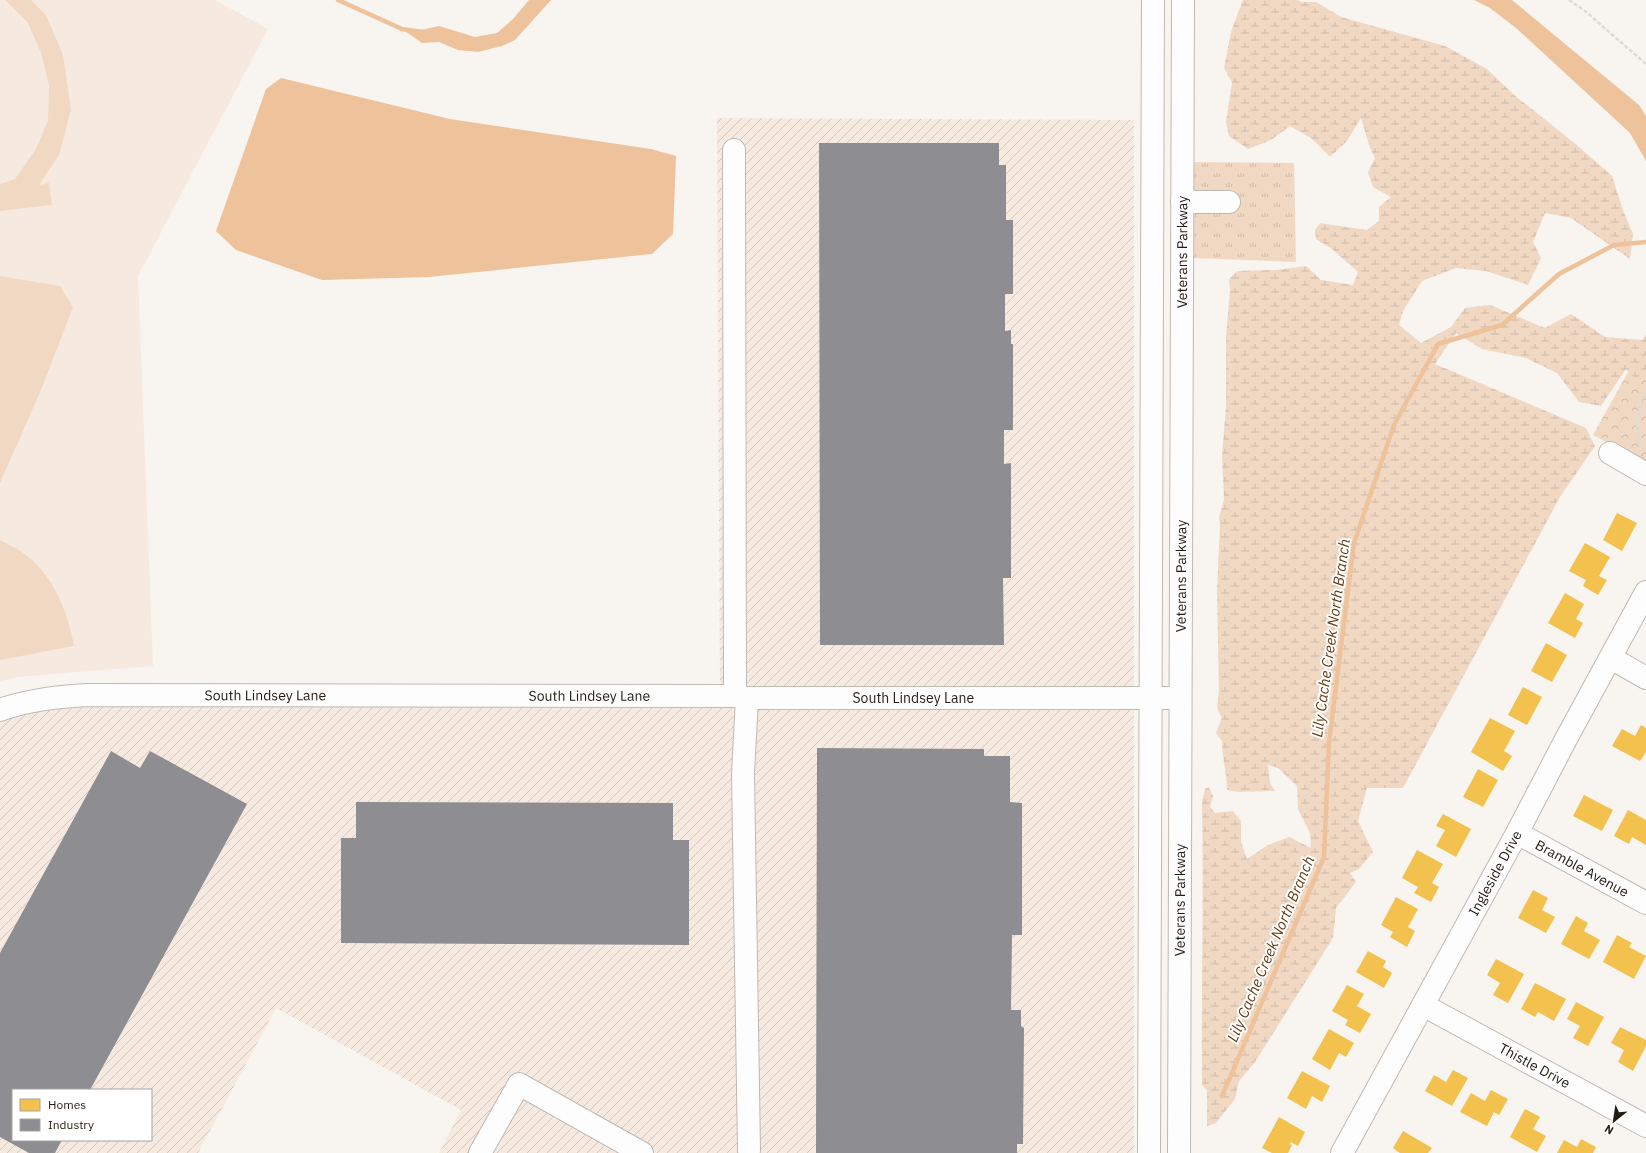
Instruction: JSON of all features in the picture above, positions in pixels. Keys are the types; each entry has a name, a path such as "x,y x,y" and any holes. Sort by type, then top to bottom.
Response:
{"main road":[{"name":"Veterans Parkway","path":"1149,1153 1153,0"},
{"name":"Veterans Parkway","path":"1179,1153 1183,0"},
{"path":"734,150 741,697 749,1150"},
{"path":"1182,202 1229,202"},
{"path":"1610,453 1646,474"},
{"name":"Ingleside Drive","path":"1342,1153 1517,833 1646,592"},
{"path":"1611,658 1646,678"},
{"name":"South Lindsey Lane","path":"0,710 18,704 52,697 86,695 1180,698"},
{"name":"Bramble Avenue","path":"1517,833 1646,903"},
{"name":"Thistle Drive","path":"1423,1005 1646,1126"},
{"path":"480,1153 519,1084 642,1153"}],"path":[{"path":"1570,0 1585,11 1646,64"},
{"path":"1645,452 1640,445 1636,427 1639,410 1646,392"}],"shaded area":[{"path":"0,0 215,0 268,29 138,276 153,666 17,677 0,682"},
{"path":"529,0 551,0 515,40 502,46 478,52 458,50 439,42 422,43 402,29 417,31 439,26 475,37 497,33 513,19"},
{"path":"1474,0 1512,0 1639,105 1646,116 1646,161 1630,133 1516,28 1490,8"},
{"path":"281,78 450,119 651,149 676,156 673,234 652,254 429,277 322,280 236,250 216,231 266,89"},
{"path":"717,118 1134,120 1134,1153 439,1153 461,1110 276,1008 198,1153 0,1153 0,718 45,705 720,703"}],"green space":[{"path":"5,0 31,0 46,15 63,55 71,110 59,155 39,185 49,183 52,205 0,211 0,184 15,179 36,149 48,121 49,85 41,53 28,23"},
{"path":"1243,0 1298,0 1301,2 1316,2 1341,17 1445,46 1487,69 1513,94 1578,146 1612,176 1624,213 1633,234 1630,259 1571,218 1545,213 1533,242 1541,258 1528,285 1486,271 1456,268 1422,281 1403,311 1399,325 1421,343 1451,327 1465,308 1490,305 1545,328 1571,314 1605,337 1643,340 1646,334 1646,369 1639,383 1626,369 1601,406 1579,402 1557,373 1526,358 1482,349 1456,333 1435,364 1586,428 1595,446 1560,497 1403,788 1367,788 1358,821 1373,852 1359,869 1350,873 1356,882 1336,908 1333,938 1255,1062 1239,1081 1235,1099 1216,1123 1207,1126 1207,1090 1202,1085 1202,802 1205,789 1209,787 1213,796 1210,807 1215,813 1233,811 1241,821 1241,842 1247,859 1268,845 1289,837 1311,848 1310,833 1298,809 1297,786 1278,768 1268,765 1270,783 1275,791 1238,792 1227,790 1222,741 1216,733 1222,718 1217,708 1219,691 1217,592 1219,518 1224,499 1222,455 1226,407 1226,336 1230,290 1229,279 1237,271 1276,270 1306,266 1321,280 1353,285 1358,272 1332,249 1316,239 1315,230 1320,223 1367,230 1379,221 1379,207 1391,197 1373,187 1368,172 1375,158 1370,148 1361,118 1347,141 1330,157 1311,138 1290,126 1271,140 1248,149 1229,136 1226,122 1232,82 1224,68 1231,32"},
{"path":"1193,162 1294,163 1296,262 1193,258"},
{"path":"0,276 60,286 73,307 41,390 0,483"},
{"path":"1646,340 1646,464 1593,435"},
{"path":"0,540 19,550 33,561 50,582 63,606 74,646 0,660"}],"building: Homes":[{"path":"1617,513 1637,523 1622,551 1603,540"},
{"path":"1585,543 1610,557 1599,576 1607,580 1598,595 1583,586 1586,580 1569,571"},
{"path":"1565,593 1584,604 1576,619 1583,623 1575,638 1548,623"},
{"path":"1546,643 1567,655 1552,682 1531,671"},
{"path":"1523,687 1542,697 1527,725 1508,715"},
{"path":"1490,718 1515,731 1504,751 1512,756 1503,771 1471,752"},
{"path":"1641,725 1646,728 1646,752 1640,761 1612,746 1622,729 1635,736"},
{"path":"1478,769 1498,780 1483,807 1463,797"},
{"path":"1584,795 1613,810 1602,831 1573,816"},
{"path":"1628,810 1646,820 1646,845 1632,837 1629,844 1614,836"},
{"path":"1443,814 1471,829 1456,857 1436,846 1445,830 1436,826"},
{"path":"1417,850 1443,864 1432,883 1439,887 1431,902 1414,893 1418,887 1402,878"},
{"path":"1533,890 1548,898 1542,910 1555,917 1546,933 1518,918"},
{"path":"1396,897 1418,909 1408,927 1415,931 1407,947 1390,937 1393,932 1381,925"},
{"path":"1576,916 1588,923 1584,931 1600,940 1589,959 1561,944"},
{"path":"1617,935 1632,943 1629,947 1646,956 1634,979 1603,962"},
{"path":"1368,951 1386,961 1383,967 1392,973 1384,988 1356,972"},
{"path":"1496,959 1524,974 1508,1003 1493,995 1500,983 1487,975"},
{"path":"1535,983 1566,999 1554,1021 1538,1012 1535,1017 1521,1009"},
{"path":"1347,985 1364,994 1357,1006 1371,1014 1360,1033 1345,1025 1348,1020 1332,1011"},
{"path":"1576,1002 1604,1017 1588,1046 1573,1038 1580,1026 1567,1019"},
{"path":"1620,1027 1646,1040 1646,1046 1633,1071 1618,1062 1624,1050 1611,1043"},
{"path":"1329,1029 1354,1043 1346,1057 1339,1053 1330,1070 1312,1059"},
{"path":"1453,1070 1468,1078 1452,1106 1425,1091 1434,1075 1446,1082"},
{"path":"1302,1071 1330,1086 1322,1102 1312,1096 1306,1109 1287,1098"},
{"path":"1491,1090 1508,1099 1499,1115 1494,1112 1487,1126 1460,1112 1471,1093 1485,1101"},
{"path":"1525,1109 1540,1117 1533,1129 1546,1136 1537,1152 1510,1137"},
{"path":"1279,1117 1305,1132 1298,1146 1291,1142 1290,1144 1292,1145 1288,1153 1272,1153 1262,1148"},
{"path":"1403,1131 1432,1148 1428,1153 1400,1153 1393,1148"},
{"path":"1581,1139 1596,1147 1593,1153 1557,1153 1564,1140 1577,1147"}],"building: Industry":[{"path":"819,143 999,143 999,165 1006,165 1006,220 1013,220 1013,294 1005,294 1005,331 1011,330 1011,344 1013,344 1013,430 1004,430 1004,464 1011,463 1011,578 1003,578 1004,645 820,645"},
{"path":"817,748 984,749 984,756 1010,756 1010,802 1022,803 1022,935 1012,935 1011,1010 1021,1010 1021,1026 1024,1028 1023,1144 1017,1144 1017,1153 816,1153"},
{"path":"111,751 140,768 150,751 247,804 91,1089 12,1089 12,1141 61,1141 55,1153 29,1153 0,1137 0,953"},
{"path":"356,802 673,803 673,840 689,840 689,945 341,943 341,838 356,838"}],"waterway":[{"path":"338,0 402,29 423,32"},
{"name":"Lily Cache Creek North Branch","path":"1222,1096 1324,857 1329,742 1354,543 1394,425 1438,344 1502,325 1559,274 1614,245 1646,242"}]}
